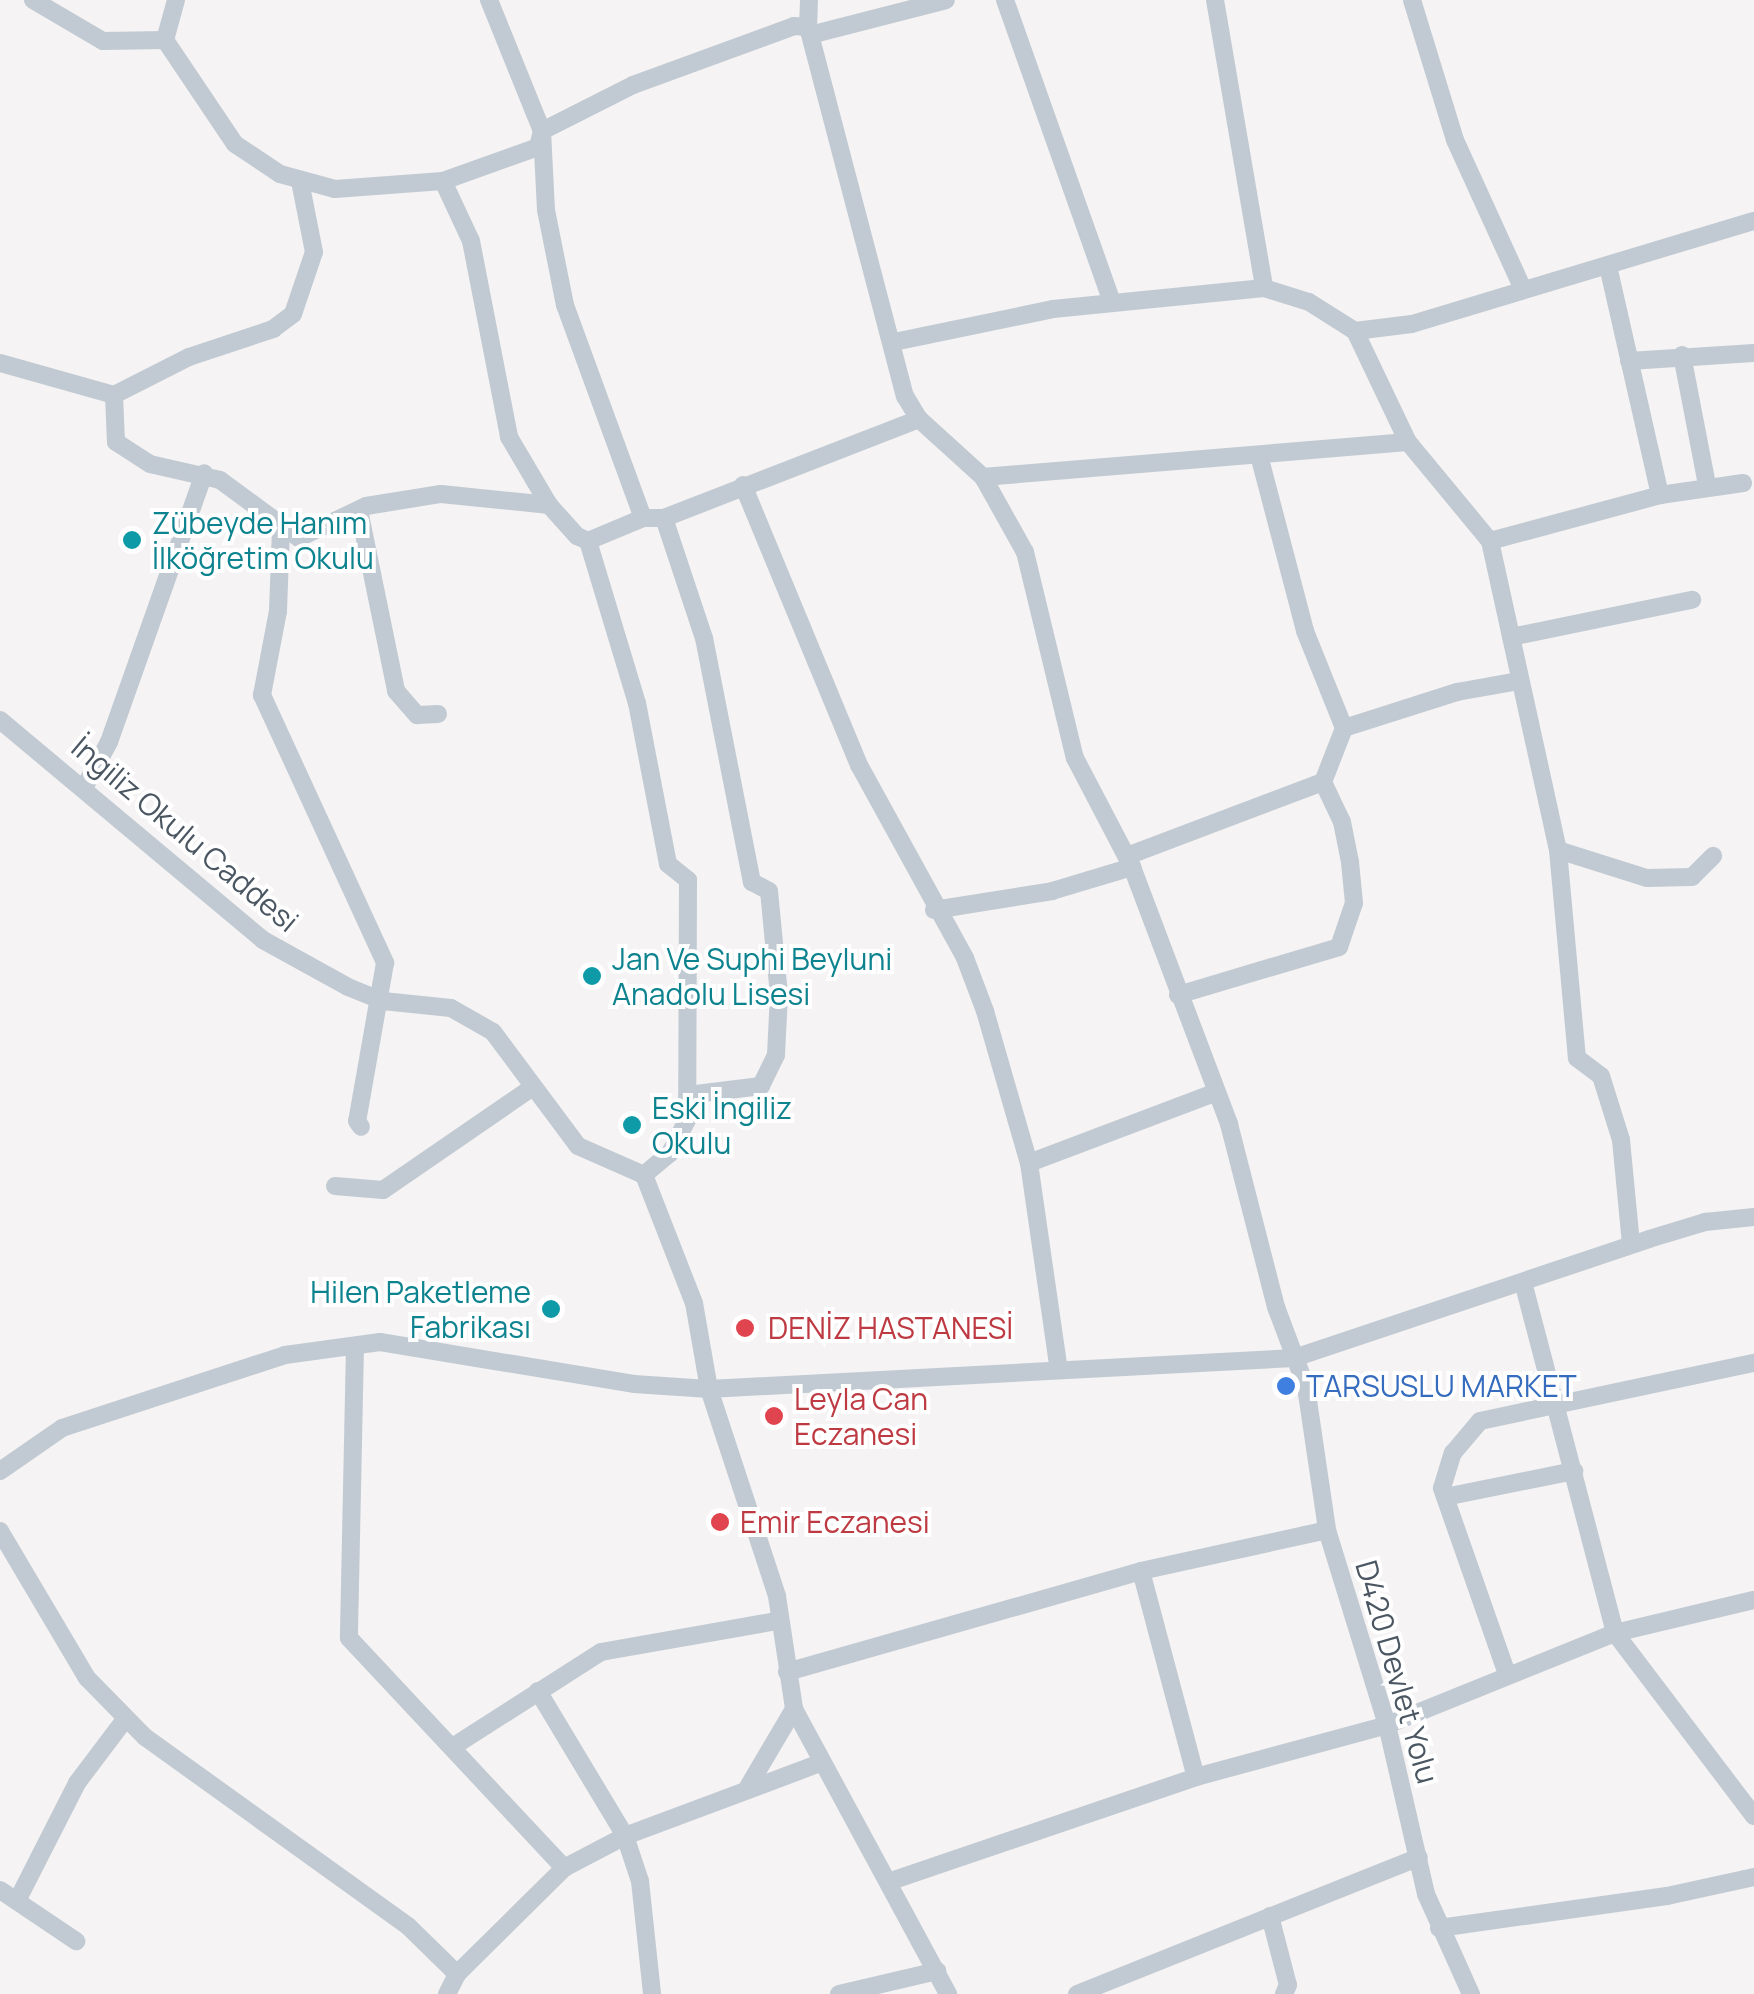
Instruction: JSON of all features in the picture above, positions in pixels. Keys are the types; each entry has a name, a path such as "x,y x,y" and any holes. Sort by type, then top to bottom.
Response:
{"street":[{"path":"33,0 102,40 165,40"},
{"path":"176,0 165,40 235,144 300,181 383,190 443,182 538,147 542,131 633,85 794,26 811,31 946,0"},
{"path":"489,0 542,131 546,210 562,294 643,518"},
{"path":"588,541 643,518 664,518 919,419 905,396 811,31 809,0"},
{"path":"1005,0 1112,302"},
{"path":"1214,0 1264,288"},
{"path":"1412,0 1455,140 1523,289"},
{"path":"0,363 114,395 188,356 272,330 292,314 314,252 300,181"},
{"path":"443,182 471,241 509,438 549,506 588,541 638,703 668,864 688,880 687,1120 670,1153 644,1175 698,1316 709,1389 777,1596 794,1709 820,1763 891,1881 948,1994"},
{"path":"1354,332 1412,324 1754,220"},
{"path":"1608,266 1660,495"},
{"path":"894,342 1112,302 1264,288 1309,302 1354,332 1408,442 1490,541 1558,850 1577,1058 1601,1076 1620,1140 1631,1244"},
{"path":"1629,361 1754,353"},
{"path":"1682,355 1708,485"},
{"path":"114,395 116,442 150,464 204,473 244,493 280,529 299,538 316,535 359,510 472,492 549,506"},
{"name":"D420 Devlet Yolu","path":"919,419 982,478 1025,552 1075,758 1129,862 1241,1162 1294,1358 1306,1388 1328,1530 1387,1724 1438,1928 1471,1994"},
{"path":"982,478 1024,469 1260,459 1408,442"},
{"path":"934,910 1052,891 1323,782 1344,728 1305,631 1260,459"},
{"path":"85,786 109,742 204,473"},
{"path":"1490,541 1660,495 1742,483"},
{"path":"744,485 859,765 900,829 934,910 966,958 1030,1162 1059,1370"},
{"path":"359,510 396,691 417,714 438,714"},
{"path":"664,518 704,638 752,882 769,891 779,994 776,1055 760,1086 688,1095"},
{"path":"280,529 278,611 262,695 385,963 382,1001 356,1121 362,1127"},
{"path":"1511,637 1692,600"},
{"path":"1344,728 1458,692 1518,681"},
{"name":"İngiliz Okulu Caddesi","path":"0,720 85,786 263,940 382,1001 452,1008 493,1032 578,1146 644,1175"},
{"path":"1178,995 1339,947 1354,903 1342,822 1323,782"},
{"path":"1558,850 1659,879 1692,877 1713,856"},
{"path":"336,1186 383,1190 533,1087"},
{"path":"1030,1162 1214,1093"},
{"path":"0,1472 62,1428 286,1355 380,1342 634,1384 709,1389 1294,1358 1631,1244 1704,1222 1754,1218"},
{"path":"1522,1282 1615,1633 1754,1816"},
{"path":"354,1346 349,1638 564,1868"},
{"path":"1507,1674 1445,1496 1453,1453 1480,1421 1556,1400 1754,1363"},
{"path":"1445,1496 1574,1471"},
{"path":"786,1672 1141,1572 1328,1530"},
{"path":"0,1531 87,1678 126,1718 408,1926 457,1974"},
{"path":"1141,1572 1196,1777"},
{"path":"891,1881 1196,1777 1387,1724 1615,1633 1754,1600"},
{"path":"454,1746 601,1652 778,1621"},
{"path":"538,1690 625,1836 640,1881 652,1994"},
{"path":"748,1787 794,1709"},
{"path":"18,1899 77,1783 126,1718"},
{"path":"447,1994 457,1974 564,1868 625,1836 820,1763"},
{"path":"1077,1994 1419,1857"},
{"path":"1438,1928 1649,1900 1754,1877"},
{"path":"0,1890 18,1899 30,1915 76,1940"},
{"path":"1270,1916 1288,1985 1284,1994"},
{"path":"839,1994 937,1971"}],"place":[{"name":"Zübeyde Hanım İlköğretim Okulu","path":"132,540"},
{"name":"Jan Ve Suphi Beyluni Anadolu Lisesi","path":"592,976"},
{"name":"Eski İngiliz Okulu","path":"632,1125"},
{"name":"Hilen Paketleme Fabrikası","path":"551,1309"},
{"name":"DENİZ HASTANESİ","path":"745,1328"},
{"name":"TARSUSLU MARKET","path":"1286,1386"},
{"name":"Leyla Can Eczanesi","path":"774,1416"},
{"name":"Emir Eczanesi","path":"720,1522"}]}
